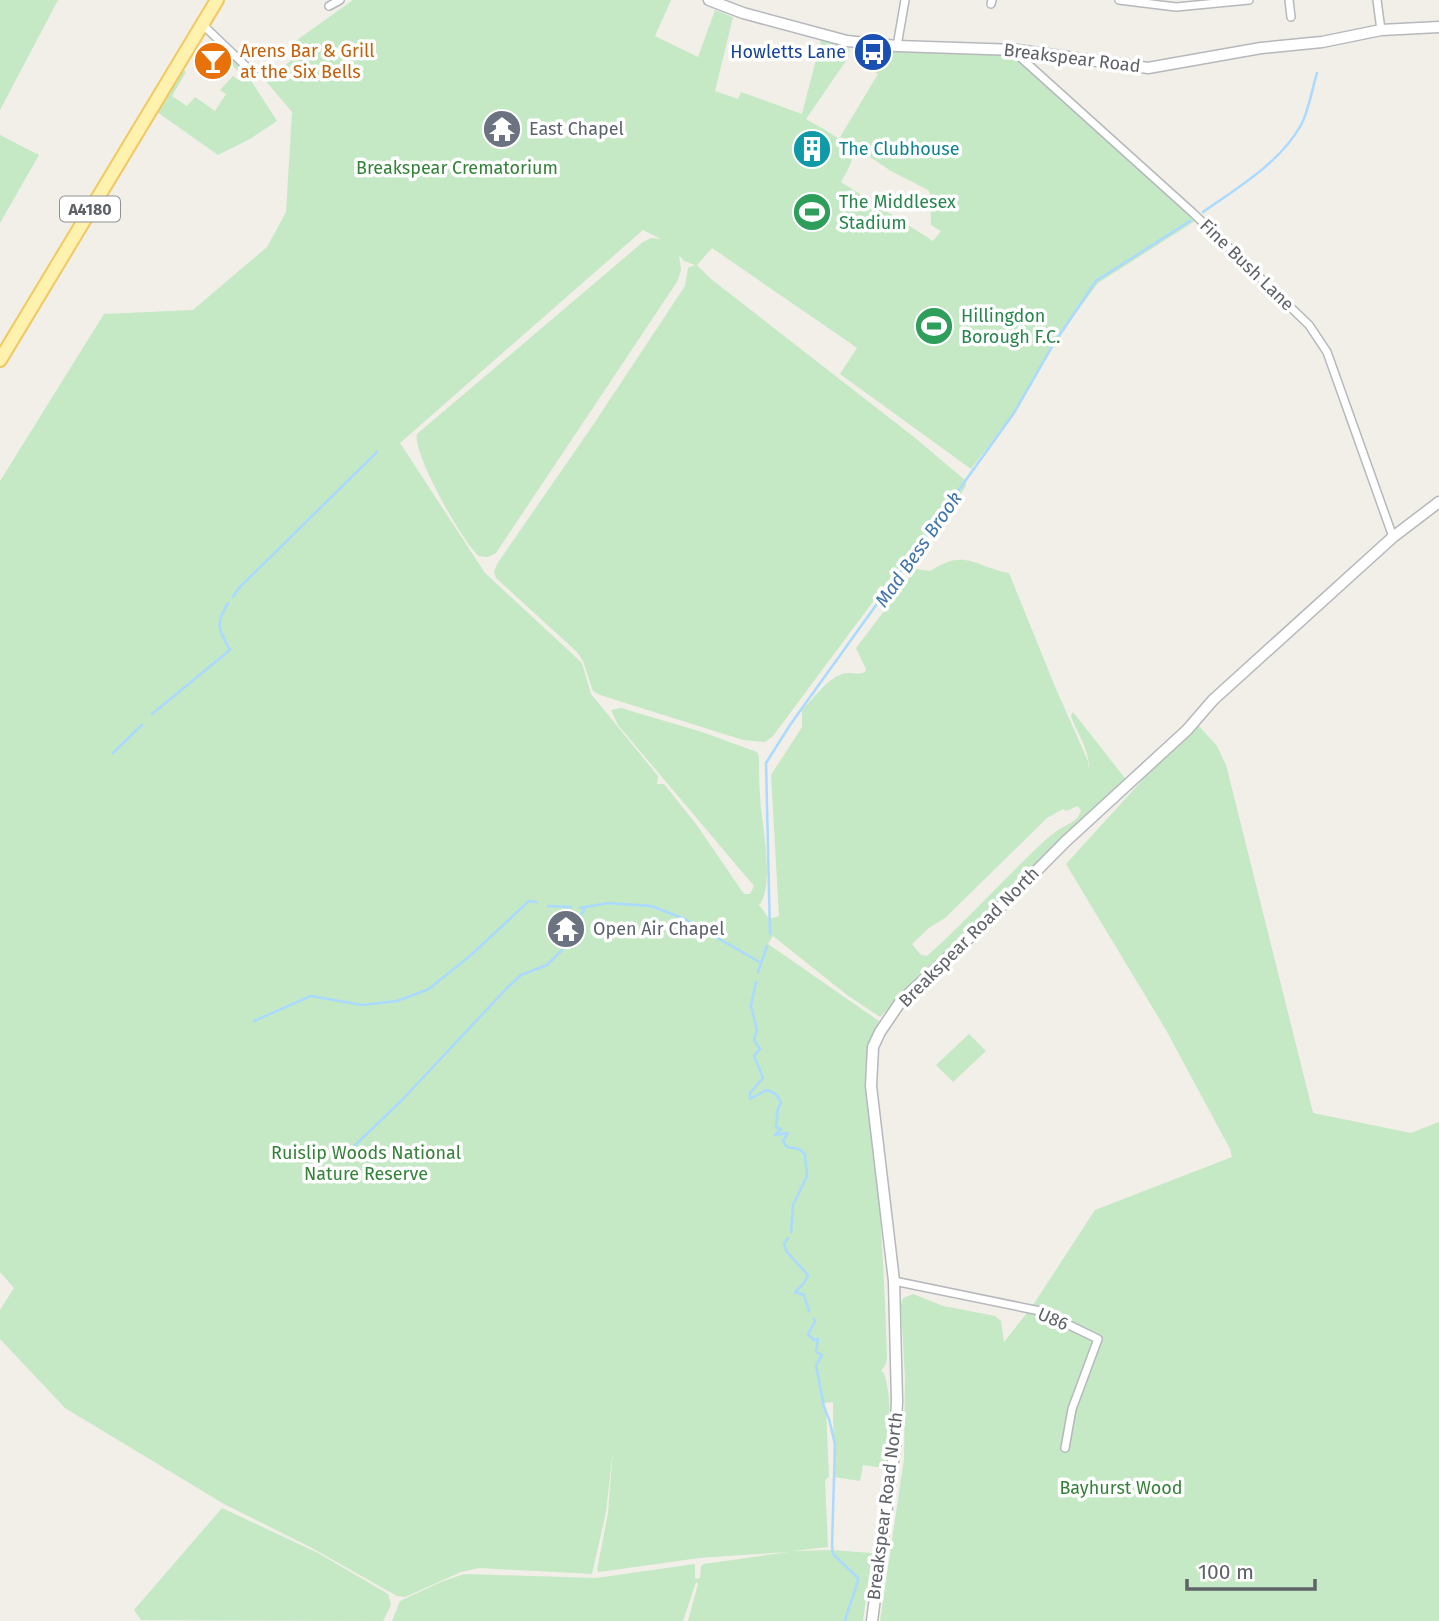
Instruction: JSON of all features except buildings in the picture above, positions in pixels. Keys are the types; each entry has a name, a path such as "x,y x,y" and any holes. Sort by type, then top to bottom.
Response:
{"main road":[{"name":"A4180","path":"0,360 217,0"}],"street":[{"path":"329,6 340,0"},
{"name":"Breakspear Road","path":"709,0 743,13 847,41 897,46 1017,50 1148,68 1381,30 1439,27"},
{"path":"897,46 905,0"},
{"path":"1119,0 1176,7 1249,0"},
{"path":"1289,0 1291,17"},
{"path":"1377,0 1381,30"},
{"path":"202,24 253,73"},
{"name":"Fine Bush Lane","path":"1017,50 1020,57 1193,213 1320,337 1393,537"},
{"name":"Breakspear Road North","path":"872,1621 895,1446 897,1401 894,1281 871,1086 871,1053 880,1032 901,1002 982,926 1065,842 1179,738 1222,692 1393,537 1439,502"},
{"name":"U86","path":"894,1281 1040,1311 1098,1339 1072,1409 1065,1448"}],"green space":[{"path":"0,0 58,0 0,110"},
{"path":"353,0 671,0 655,36 698,57 715,10 733,17 715,91 738,99 741,92 802,114 821,40 850,49 848,58 806,119 836,137 848,149 851,162 841,182 933,241 941,231 931,225 928,190 891,171 840,137 878,74 856,60 863,51 1011,53 1195,221 1098,283 1055,341 1014,413 971,469 840,374 857,348 853,345 712,248 697,265 711,279 914,437 966,481 966,486 959,496 895,572 773,736 765,742 743,740 593,691 583,661 577,652 496,578 494,572 685,286 688,268 695,265 684,261 679,255 681,270 677,282 496,553 488,557 479,556 462,534 430,478 422,459 417,434 643,242 651,238 661,239 643,230 400,443 485,573 582,663 591,694 658,776 657,784 664,784 696,824 744,894 750,894 754,886 618,725 611,710 621,708 757,752 767,867 764,894 760,904 758,903 769,919 779,916 771,775 802,727 802,710 831,680 842,674 865,672 856,648 916,569 930,571 942,564 961,560 1009,573 1088,761 1088,769 1089,763 1086,750 1071,716 1073,712 1128,782 1088,817 880,1017 847,995 773,936 768,944 879,1021 866,1059 865,1079 878,1179 884,1290 887,1356 881,1371 887,1385 889,1409 884,1468 863,1465 860,1481 834,1477 833,1402 823,1403 826,1408 829,1477 825,1480 828,1547 791,1551 872,1553 863,1621 688,1621 698,1584 696,1582 683,1621 392,1621 400,1601 464,1574 596,1578 695,1564 697,1579 700,1578 701,1566 704,1564 788,1552 699,1558 599,1572 597,1570 608,1513 613,1449 606,1512 592,1574 479,1568 461,1572 405,1597 397,1596 310,1547 224,1504 65,1408 0,1339 0,1310 14,1288 0,1272 0,481 104,314 193,310 267,247 286,212 292,112 265,80 300,54 293,43","holes":["1078,806 1081,811 1074,821 1042,843 927,956 921,955 912,944 945,918 1047,818 1063,809 1066,811"]},
{"path":"224,50 248,76 277,121 250,139 218,155 157,112 184,70 186,72 172,96 187,106 195,97 215,111 226,94 220,90 233,76 238,80 242,75 221,54"},
{"path":"0,135 39,155 0,223"},
{"name":"Bayhurst Wood","path":"1198,725 1217,746 1226,765 1313,1113 1411,1133 1439,1122 1439,1621 880,1621 904,1459 903,1298 913,1294 943,1306 995,1316 1001,1321 1004,1342 1033,1305 1095,1210 1232,1157 1166,1030 1066,864 1147,775"},
{"path":"969,1034 986,1051 953,1082 936,1065"},
{"path":"222,1508 318,1553 388,1594 391,1605 383,1621 141,1620 134,1610"}],"waterway":[{"name":"Mad Bess Brook","path":"1203,212 1257,174 1292,139 1306,113 1317,73"},
{"name":"Mad Bess Brook","path":"770,934 766,763 790,725 1014,413 1053,345 1096,281 1190,221"},
{"path":"233,597 377,452"},
{"path":"152,714 230,650 220,626 228,603"},
{"path":"113,753 142,725"},
{"path":"254,1021 311,996 362,1005 397,1001 429,989 471,955 529,901 536,902"},
{"path":"580,908 608,903 651,906 685,919 761,963"},
{"path":"548,906 571,907"},
{"path":"580,917 585,908"},
{"path":"349,1151 402,1100 507,988 521,975 547,965 563,949 576,930"},
{"name":"Mad Bess Brook","path":"758,972 767,946"},
{"name":"Mad Bess Brook","path":"756,982 751,1006 757,1030 754,1040 760,1049 754,1056 763,1078 750,1093 750,1099 766,1090 777,1096 781,1103 776,1127 781,1129 775,1135 788,1133 783,1141 787,1147 799,1149 805,1154 807,1176 793,1205 791,1232"},
{"name":"Mad Bess Brook","path":"788,1238 784,1244 787,1252 808,1275 795,1292 804,1295 809,1311"},
{"name":"Mad Bess Brook","path":"814,1319 808,1334 814,1340 818,1339 816,1352 822,1355 816,1365 835,1444 833,1554 858,1578 845,1621"}],"place":[{"name":"Howletts Lane","path":"873,52"},
{"name":"Arens Bar & Grill at the Six Bells","path":"213,61"},
{"name":"East Chapel","path":"502,129"},
{"name":"The Clubhouse","path":"812,149"},
{"name":"The Middlesex Stadium","path":"812,212"},
{"name":"Hillingdon Borough F.C.","path":"934,326"},
{"name":"Open Air Chapel","path":"566,929"}],"park label":[{"name":"Breakspear Crematorium","path":"457,168"},
{"name":"Ruislip Woods National Nature Reserve","path":"366,1163"}]}
